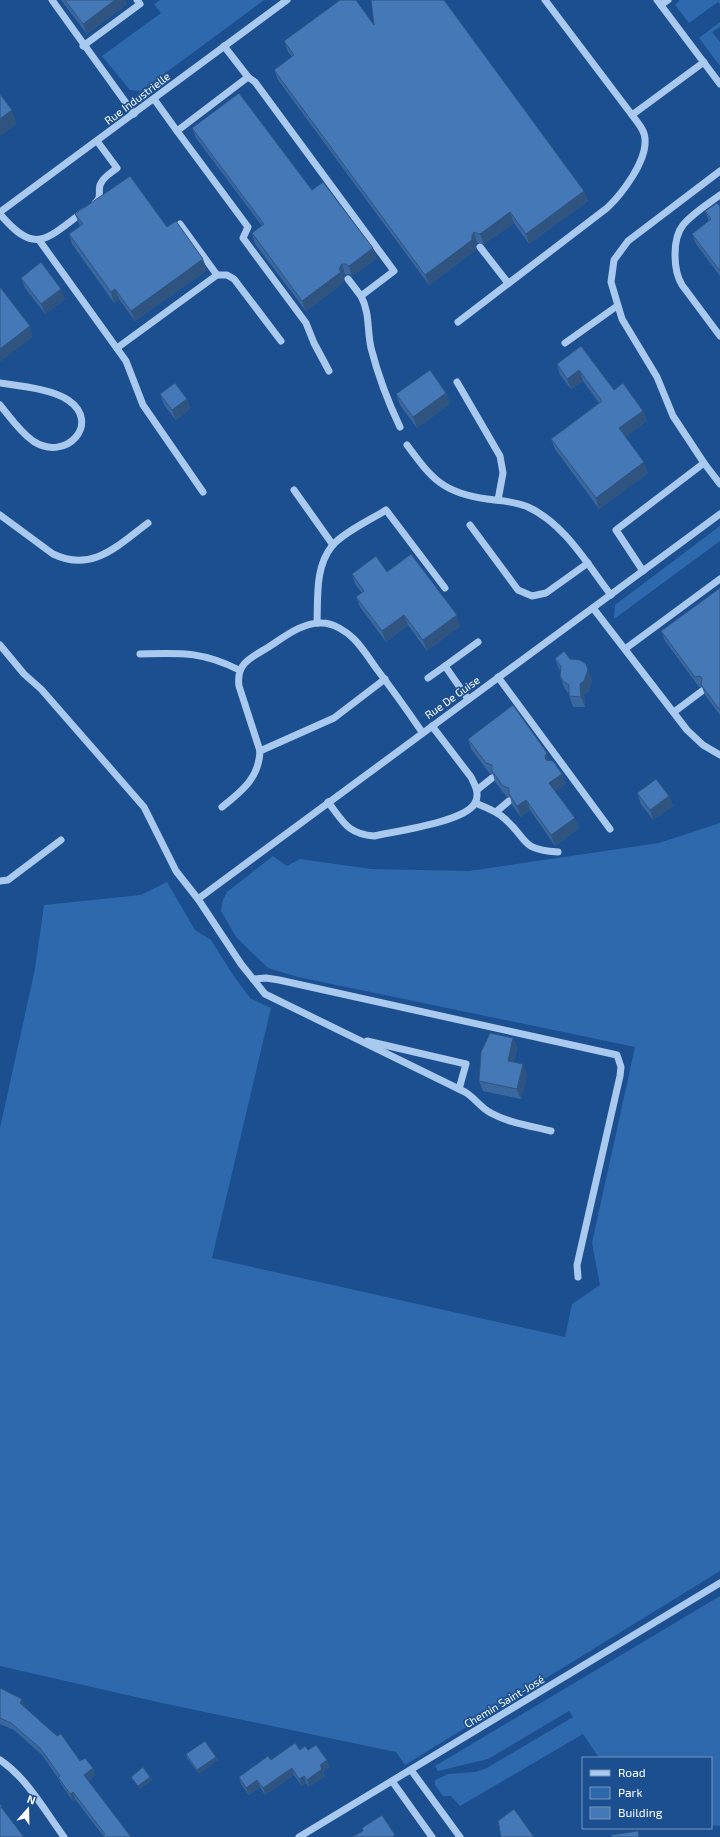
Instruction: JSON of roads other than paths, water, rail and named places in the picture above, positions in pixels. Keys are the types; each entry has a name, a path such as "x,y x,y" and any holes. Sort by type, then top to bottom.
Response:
{"street":[{"path":"52,0 83,46 134,114"},
{"path":"83,46 140,4 137,0"},
{"name":"Rue Industrielle","path":"0,213 286,0"},
{"path":"458,322 607,208 617,198 631,178 644,147 645,138 643,130 545,0"},
{"path":"668,0 659,3 720,84"},
{"path":"224,46 248,77 255,82 394,271 361,296"},
{"path":"632,115 704,62"},
{"path":"177,131 248,77"},
{"path":"154,99 248,227 243,238 306,323 314,343 329,371"},
{"path":"0,213 15,230 24,236 39,240 46,239 98,201 100,184 104,178 117,168 98,141"},
{"path":"720,171 635,235 614,260 611,282 622,319 657,377 673,416 704,463 720,484"},
{"path":"720,195 683,225 679,232 675,258 680,281 720,336"},
{"path":"180,224 218,275"},
{"path":"39,240 117,348 133,376 143,405 203,492"},
{"path":"480,247 508,283"},
{"path":"117,348 218,275 227,275 234,279 280,341"},
{"path":"348,279 361,296 368,316 370,343 376,368 400,427"},
{"path":"565,343 617,306"},
{"path":"457,382 500,456 503,473 498,500"},
{"path":"0,383 53,393 68,400 78,410 81,417 81,429 73,440 64,446 57,448 43,446 34,442 21,431 0,405"},
{"path":"407,445 424,468 451,490 466,496 515,503 541,514 561,532 588,563 611,595"},
{"path":"643,571 616,530 704,463"},
{"path":"294,490 333,544"},
{"path":"317,623 320,570 333,544 386,510 445,588"},
{"name":"Rue De Guise","path":"198,899 422,732 720,514"},
{"path":"0,515 53,554 62,558 78,561 100,557 148,523"},
{"path":"470,525 518,590 532,596 546,593 588,563"},
{"path":"625,649 720,579"},
{"path":"593,608 687,730 701,744 720,755"},
{"path":"222,807 246,787 252,779 257,769 260,751 242,697 238,676 240,670 243,664 254,656 301,627 317,623 328,624 347,633 354,639 385,679 422,732"},
{"path":"428,678 478,642"},
{"path":"0,646 24,674 41,689 144,807 176,871 198,899 253,979 271,998 459,1089 475,1098 489,1112 501,1118 551,1132"},
{"path":"140,654 180,653 204,655 240,670"},
{"path":"445,666 468,699"},
{"path":"498,677 610,828"},
{"path":"260,751 330,720 385,679"},
{"path":"674,712 702,691"},
{"path":"328,802 347,828 359,834 374,836 459,816 471,809 475,803 477,790 471,777 432,726"},
{"path":"535,740 542,735"},
{"path":"554,767 562,762"},
{"path":"477,790 492,778"},
{"path":"496,812 509,801"},
{"path":"475,803 496,812 506,819 528,845 539,850 558,852"},
{"path":"0,881 8,880 60,840"},
{"path":"253,979 266,978 279,980 617,1055 621,1067 620,1076 577,1264 578,1277"},
{"path":"353,1037 466,1064 459,1089"},
{"name":"Chemin Saint-José","path":"299,1837 720,1583"},
{"path":"0,1760 14,1771 25,1784 64,1837"},
{"path":"411,1770 460,1837"},
{"path":"392,1781 432,1837"}]}
